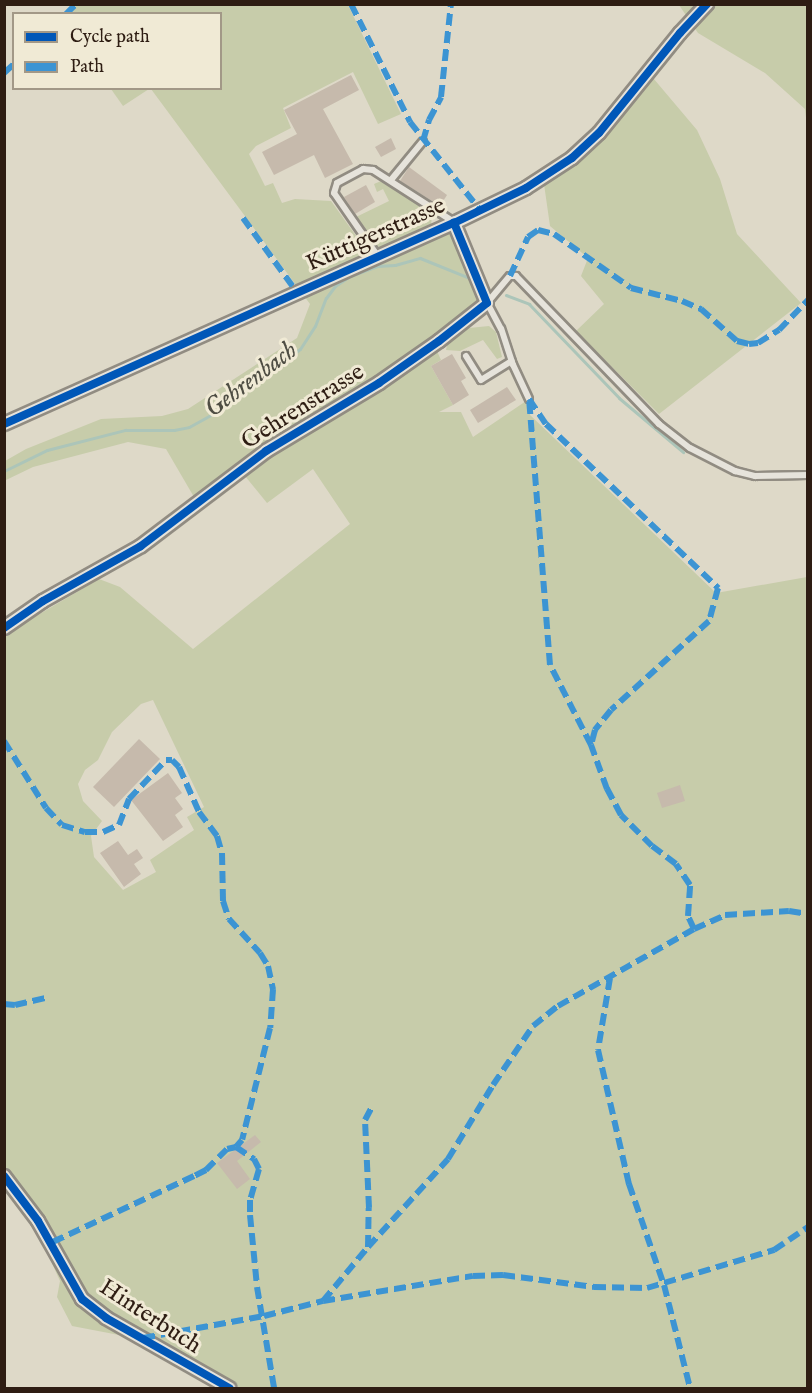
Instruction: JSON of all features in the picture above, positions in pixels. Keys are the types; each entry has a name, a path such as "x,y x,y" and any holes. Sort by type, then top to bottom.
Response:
{"street":[{"name":"Küttigerstrasse","path":"4,424 377,255 454,223 526,188 572,158 598,133 680,33 707,4"},
{"path":"454,223 487,303"},
{"name":"Gehrenstrasse","path":"4,628 43,601 141,546 266,451 379,383 440,342 487,303"},
{"name":"Hinterbuch","path":"4,1176 38,1221 82,1299 114,1323 229,1389"}],"lane":[{"path":"391,180 423,141"},
{"path":"377,255 334,193 337,183 363,169 373,170 391,180 454,223"},
{"path":"529,399 501,329 487,303 505,279 516,276 658,424 690,448 735,471 755,476 807,475"},
{"path":"466,356 481,380 512,361"}],"green space":[{"path":"75,4 348,5 401,114 378,124 353,72 283,108 291,128 256,146 249,154 265,186 273,183 282,203 295,199 331,201 367,251 377,247 354,218 389,201 383,189 377,192 374,184 381,181 433,213 431,224 441,220 495,303 405,360 411,369 437,351 441,360 431,366 453,405 439,412 461,412 473,437 532,397 530,415 716,593 807,577 807,1388 241,1388 210,1374 132,1329 119,1335 72,1326 57,1297 60,1281 32,1219 5,1183 4,635 99,579 120,587 193,649 350,524 313,469 267,503 245,476 201,509 166,449 128,442 33,467 4,481 5,461 26,449 101,419 162,416 188,409 297,338 310,304 152,90 222,90 222,12 66,12","holes":["153,700 204,807 187,817 194,830 150,860 156,872 123,890 94,857 91,836 102,821 83,801 78,784 85,770 98,760 112,732 141,704"]},
{"path":"679,5 807,5 807,126 805,109 765,73 698,33"},
{"path":"648,72 697,130 720,179 737,234 801,303 659,414 576,331 604,304 581,276 588,258 550,226 544,184"},
{"path":"112,90 147,90 123,106"},
{"path":"489,326 496,332 502,357 497,359 483,340 460,351 446,350 448,341 469,328"}],"building":[{"path":"351,75 359,90 323,109 353,164 325,178 314,155 274,175 262,152 297,134 284,110"},
{"path":"391,138 396,149 381,157 375,147"},
{"path":"409,167 447,195 440,206 400,181"},
{"path":"366,185 375,202 355,214 344,197"},
{"path":"452,354 466,378 461,381 469,395 453,405 431,366"},
{"path":"507,387 516,400 478,423 470,410"},
{"path":"139,739 160,759 114,807 93,787"},
{"path":"168,773 182,793 175,798 183,809 175,815 183,827 163,841 131,800"},
{"path":"680,785 685,801 662,808 657,793"},
{"path":"118,841 128,855 137,849 143,858 134,864 141,874 124,887 100,853"},
{"path":"255,1135 261,1142 237,1161 250,1179 237,1189 217,1163"}],"waterway":[{"name":"Gehrenbach","path":"4,471 47,450 125,430 174,430 189,427 216,412 300,349 315,326 326,298 335,286 350,276 377,266 395,265 420,258 467,277"},
{"name":"Gehrenbach","path":"506,295 529,304 619,398 683,452"}],"marked path":[{"path":"68,12 76,4"},
{"path":"351,4 410,122 480,210"},
{"path":"423,141 429,120 441,97 451,4"},
{"path":"4,73 12,66"},
{"path":"243,218 296,291"},
{"path":"510,276 528,237 538,230 554,234 631,288 682,301 701,309 737,341 749,344 758,343 779,330 808,300"},
{"path":"529,399 546,424 718,588 709,621 611,710 595,730 591,745"},
{"path":"323,1301 368,1247 448,1159 493,1085 533,1026 558,1006 694,929 688,916 690,885 676,864 652,846 621,815 607,789 591,745 550,665 529,399"},
{"path":"4,741 46,808 62,825 85,832 103,832 119,825 129,799 166,760 172,760 179,767 199,812 217,836 222,853 223,901 229,919 260,953 268,966 273,989 270,1028 242,1140 236,1147 227,1149 206,1170 50,1243"},
{"path":"694,929 725,915 789,911 808,914"},
{"path":"610,978 598,1050 629,1184 664,1285 690,1388"},
{"path":"4,1004 15,1005 49,997"},
{"path":"368,1247 369,1208 365,1120 372,1107"},
{"path":"236,1147 254,1159 259,1169 250,1200 250,1215 257,1287 274,1388"},
{"path":"143,1338 264,1316 323,1301 473,1276 503,1275 594,1287 647,1288 774,1250 808,1227"}],"cycle path":[{"path":"4,424 454,223 526,188 572,158 599,133 680,33 707,4"},
{"path":"4,628 43,601 141,546 266,451 379,383 439,341 487,303 454,223"},
{"path":"4,1176 38,1221 82,1299 106,1318 229,1388"}]}
